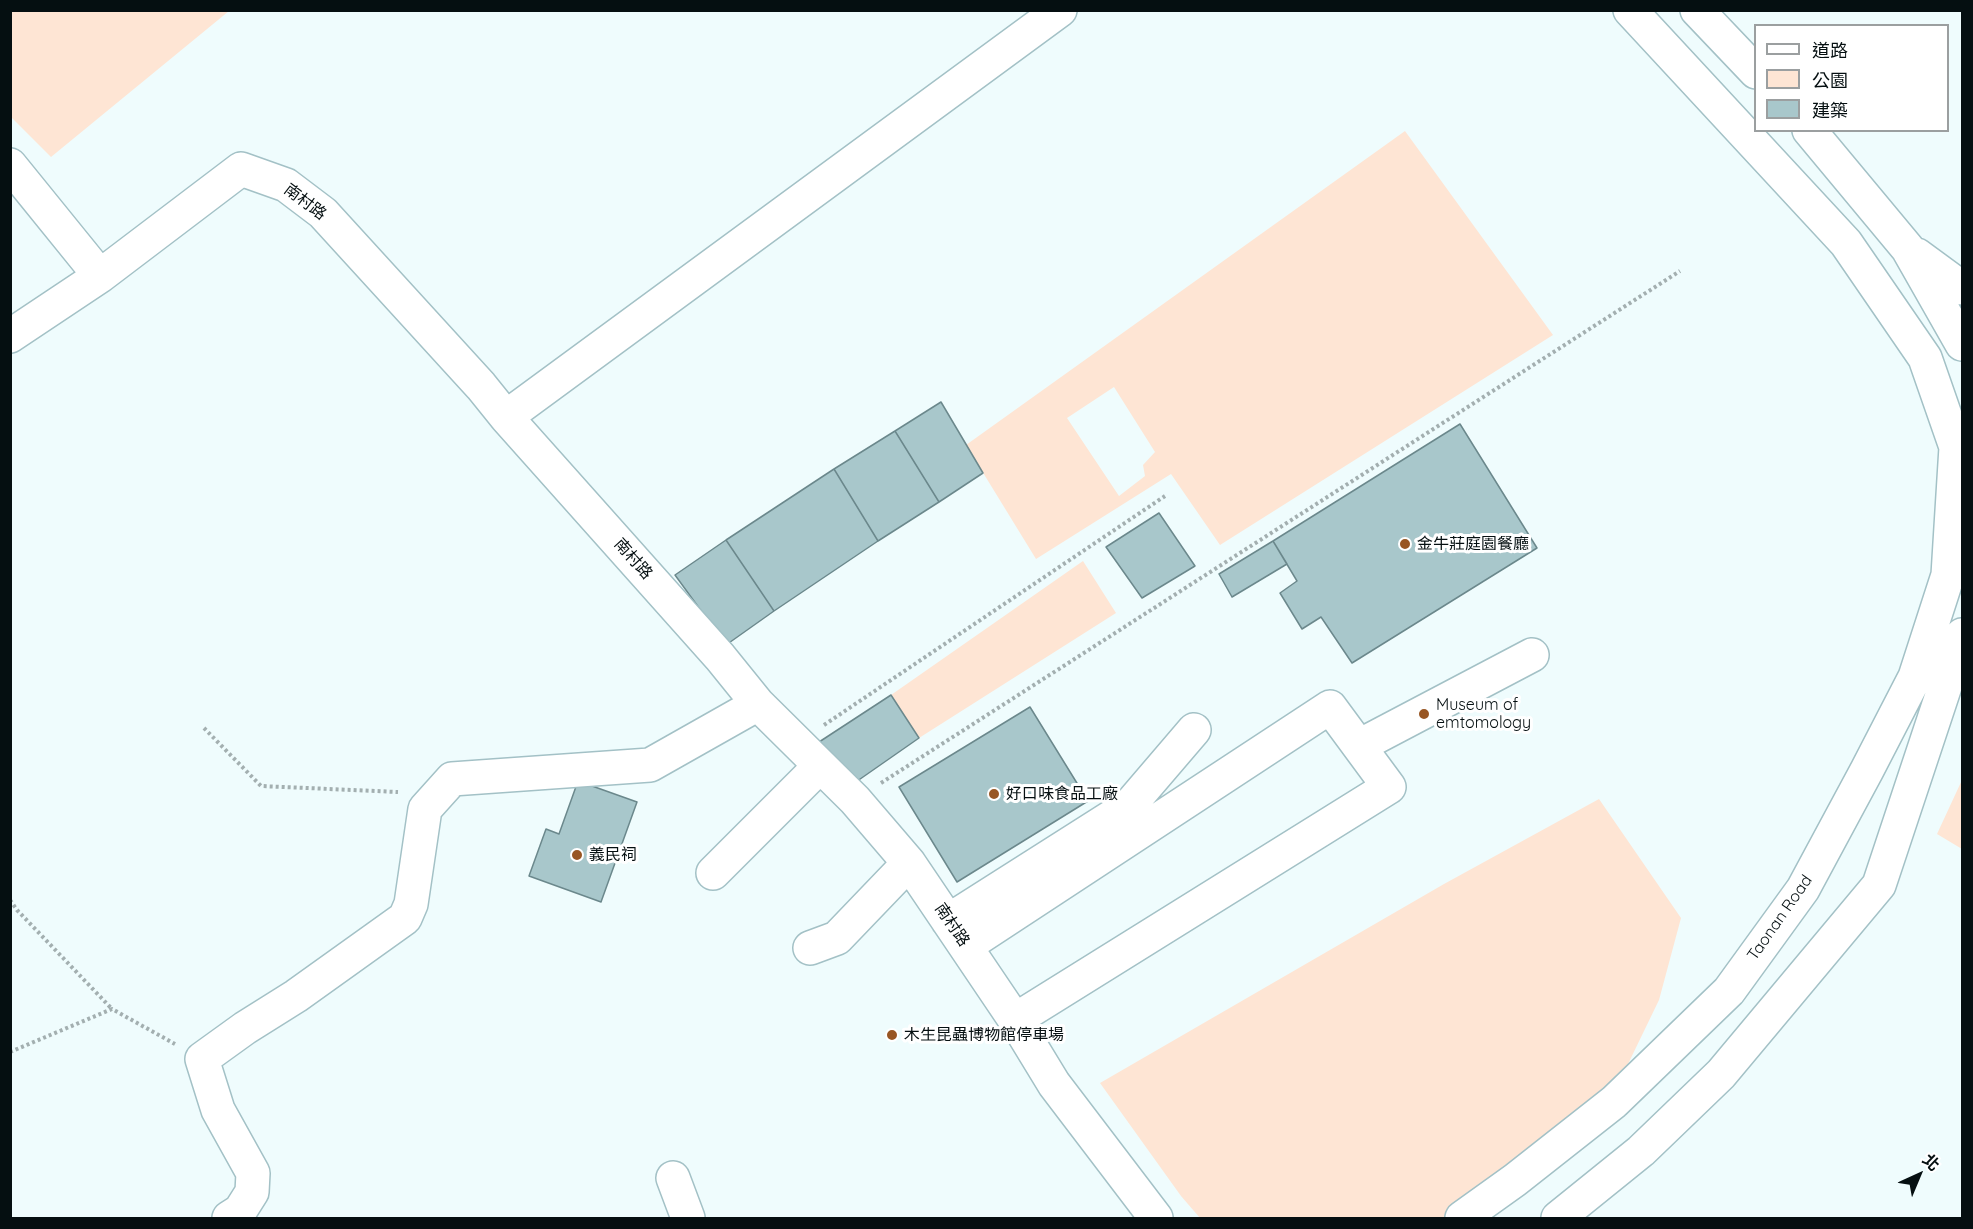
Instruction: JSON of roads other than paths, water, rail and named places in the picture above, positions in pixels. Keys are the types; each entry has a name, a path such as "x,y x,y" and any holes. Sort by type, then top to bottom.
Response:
{"main road":[{"path":"506,417 701,287 1060,10"},
{"path":"1630,10 1846,243 1925,358 1959,446"},
{"path":"1711,16 1754,71"},
{"path":"1811,132 1908,249 1962,344"},
{"path":"10,165 100,276"},
{"name":"南村路","path":"10,336 100,276 241,169 285,185 322,213 481,386 720,657 758,704 855,800 909,863 957,933 999,1009 1156,1218"},
{"path":"1908,249 1962,288"},
{"name":"Taonan Road","path":"1462,1218 1515,1180 1614,1102 1729,991 1803,889 1915,677 1948,575 1958,486 1959,446"},
{"path":"1558,1218 1641,1151 1721,1074 1879,885 1962,635"},
{"path":"1359,746 1532,656"},
{"path":"229,1218 240,1211 252,1192 253,1173 218,1110 202,1059 245,1028 296,996 405,918 411,904 425,809 452,779 650,765 758,704"},
{"path":"957,933 1330,707 1389,787 999,1009"},
{"path":"957,933 1129,806 1194,730"},
{"path":"713,873 820,766"},
{"path":"810,948 837,938 909,863"},
{"path":"673,1178 688,1218"}],"place":[{"name":"金牛莊庭園餐廳","path":"1405,544"},
{"name":"Museum of emtomology","path":"1424,714"},
{"name":"好口味食品工廠","path":"994,794"},
{"name":"義民祠","path":"577,855"},
{"name":"木生昆蟲博物館停車場","path":"892,1035"}]}
